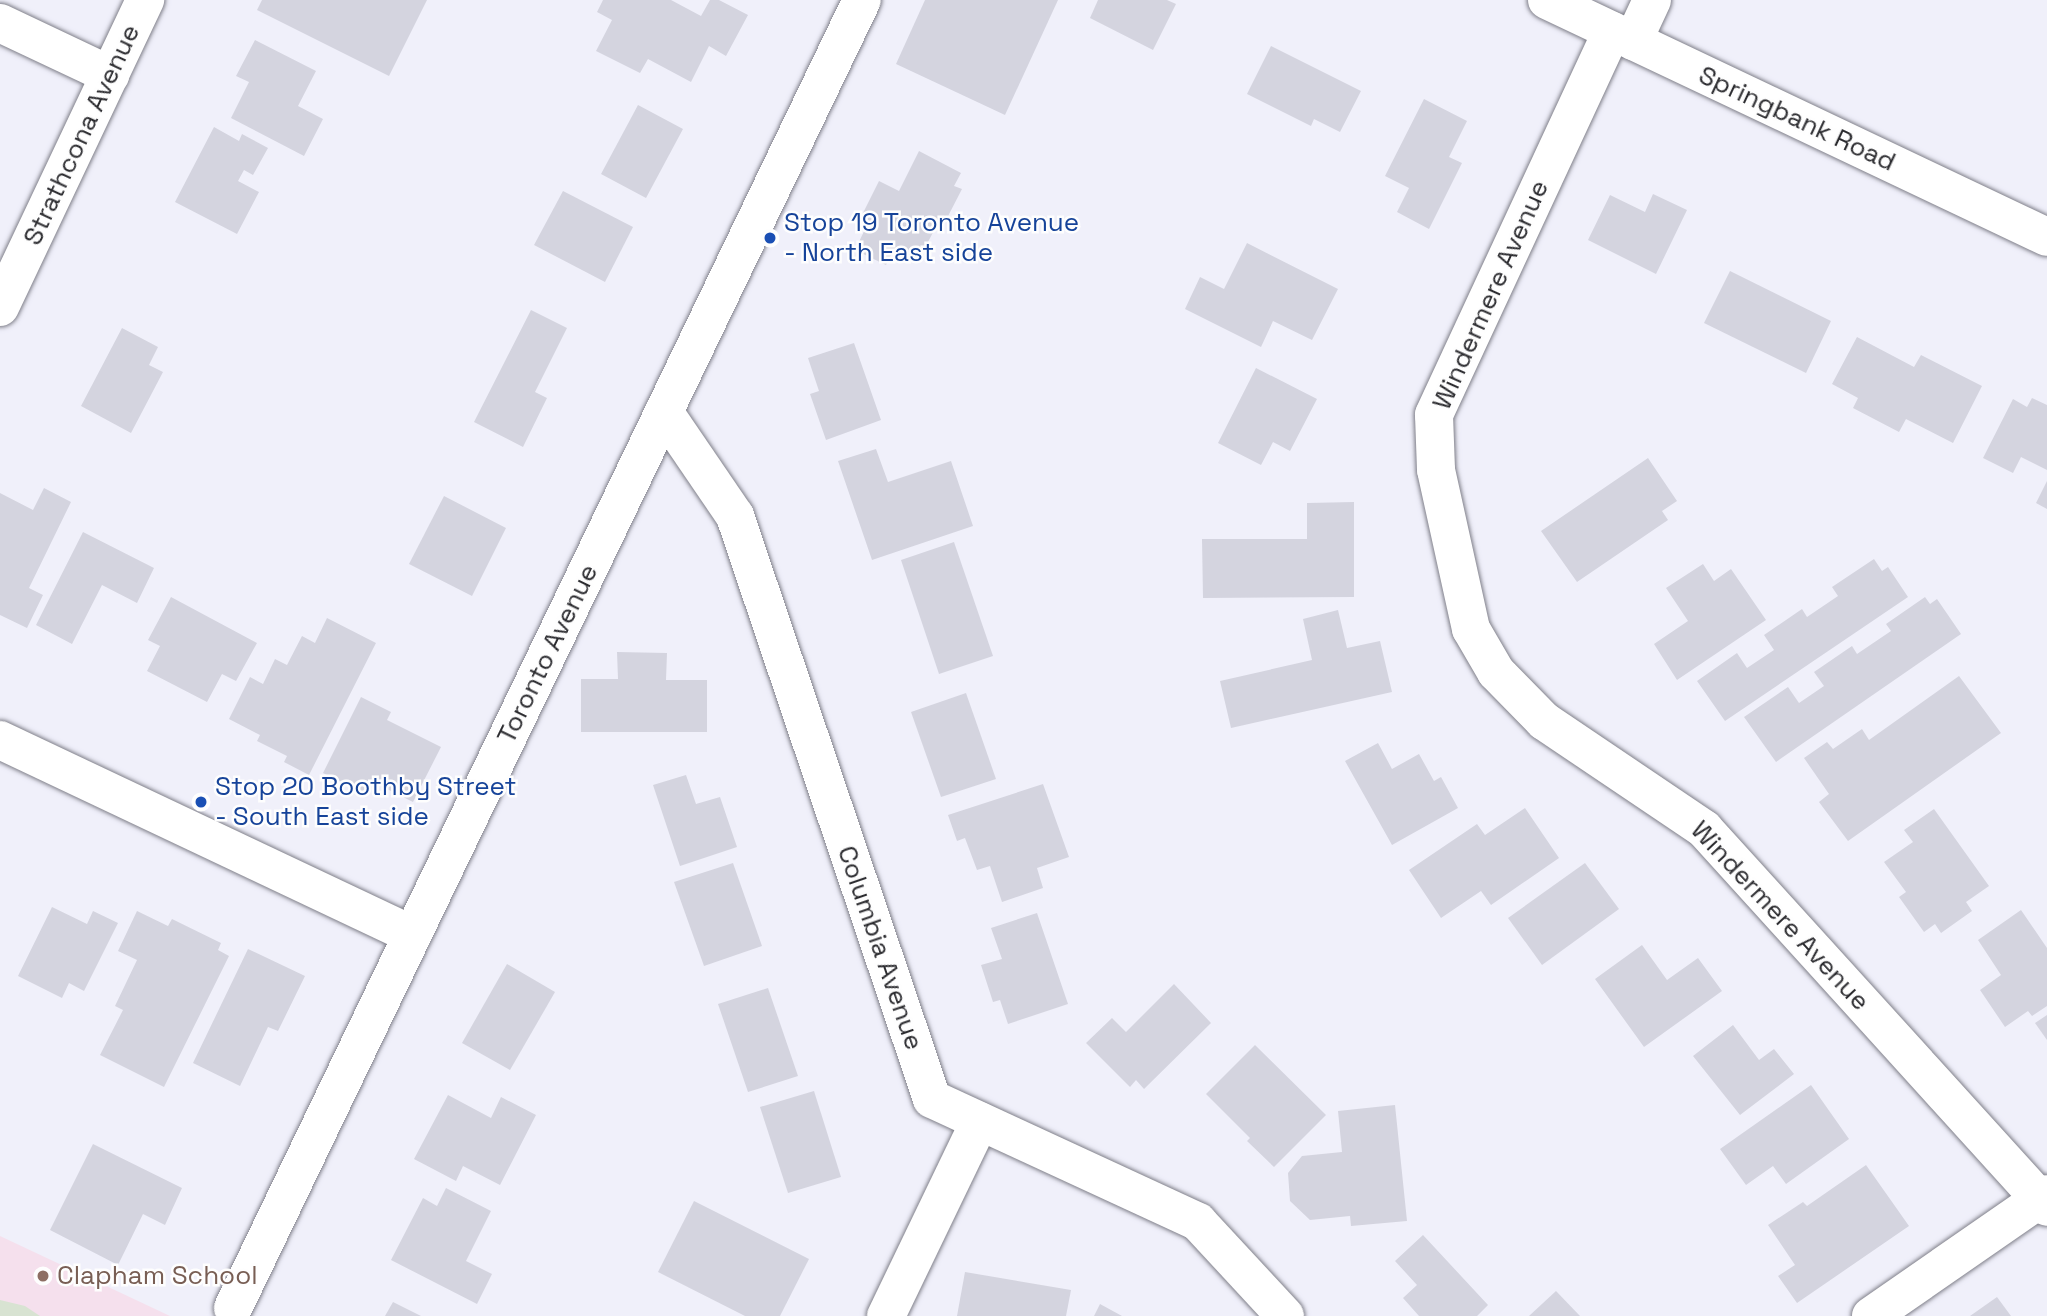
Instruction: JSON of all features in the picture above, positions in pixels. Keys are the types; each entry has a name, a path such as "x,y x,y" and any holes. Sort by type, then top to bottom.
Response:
{"street":[{"name":"Strathcona Avenue","path":"0,307 145,0"},
{"name":"Toronto Avenue","path":"233,1308 862,0"},
{"name":"Springbank Road","path":"1546,0 2047,237"},
{"name":"Windermere Avenue","path":"1652,0 1623,36 1434,415 1436,470 1471,629 1496,672 1544,721 1704,829 2045,1200"},
{"path":"0,23 110,75"},
{"name":"Columbia Avenue","path":"664,412 735,516 932,1099 1198,1222 1285,1316"},
{"path":"0,740 412,935"},
{"path":"886,1316 979,1121"},
{"path":"1871,1316 2045,1200"}],"shaded area":[{"name":"Clapham School","path":"0,1236 170,1316 0,1316"}],"green space":[{"path":"0,1300 25,1306 40,1316 0,1316"}],"building":[{"path":"262,0 427,0 389,76 257,10"},
{"path":"603,0 671,0 701,16 710,0 719,0 748,15 726,56 709,46 691,82 648,59 640,73 596,51 612,20 597,12"},
{"path":"925,0 1058,0 1005,115 896,64"},
{"path":"1098,0 1167,0 1176,4 1153,50 1090,18"},
{"path":"255,40 316,71 298,106 323,119 304,156 231,118 249,82 236,76"},
{"path":"1271,46 1361,91 1340,132 1314,119 1311,126 1247,94"},
{"path":"1424,99 1467,121 1449,157 1462,163 1429,229 1397,212 1409,188 1385,176"},
{"path":"638,105 683,129 646,198 601,174"},
{"path":"214,127 239,141 242,134 268,148 253,175 244,170 238,181 259,192 237,234 175,202"},
{"path":"919,151 961,173 954,186 962,189 945,222 940,219 917,263 893,251 886,265 855,250 869,221 861,217 879,181 899,191"},
{"path":"563,191 633,227 605,282 534,245"},
{"path":"1653,194 1687,210 1656,274 1588,240 1610,195 1645,212"},
{"path":"1247,243 1338,289 1312,340 1273,321 1261,347 1185,309 1200,277 1224,289"},
{"path":"1730,271 1831,321 1806,373 1704,323"},
{"path":"531,310 567,328 535,392 547,398 523,447 474,422"},
{"path":"122,328 158,347 149,365 163,372 131,433 81,406"},
{"path":"1857,337 1914,367 1921,355 1982,386 1953,443 1906,419 1899,432 1853,408 1858,398 1832,384"},
{"path":"854,343 881,420 826,440 810,394 819,391 808,358"},
{"path":"1256,368 1317,399 1290,451 1273,442 1261,465 1218,443"},
{"path":"2032,398 2047,405 2047,470 2021,457 2013,473 1983,458 2013,399 2027,407"},
{"path":"876,449 888,482 951,461 973,526 872,560 838,461"},
{"path":"1648,458 1677,501 1662,511 1668,520 1577,582 1541,531"},
{"path":"2047,481 2047,509 2036,503"},
{"path":"44,488 71,502 29,588 43,595 27,628 0,615 0,493 33,510"},
{"path":"444,496 506,528 472,596 409,564"},
{"path":"1354,502 1354,597 1203,598 1202,539 1307,539 1307,503"},
{"path":"83,532 154,568 137,603 102,585 72,644 36,625"},
{"path":"954,542 993,656 939,674 901,560"},
{"path":"1874,559 1882,571 1888,567 1908,597 1725,721 1697,681 1737,653 1747,668 1774,650 1764,635 1802,609 1807,617 1838,596 1832,587"},
{"path":"1703,564 1714,581 1731,569 1766,620 1677,680 1654,644 1688,621 1666,588"},
{"path":"171,597 257,643 236,681 222,674 207,702 147,671 160,646 148,640"},
{"path":"1925,597 1930,604 1937,599 1961,634 1776,762 1744,717 1788,687 1799,703 1824,686 1814,672 1852,646 1857,654 1891,631 1886,624"},
{"path":"1338,610 1347,648 1380,641 1392,692 1231,728 1220,681 1312,660 1303,619"},
{"path":"327,618 376,643 309,775 284,762 287,756 257,741 260,735 229,719 250,677 263,684 275,659 287,665 302,636 315,643"},
{"path":"617,652 667,653 666,680 707,680 707,732 581,732 581,679 618,679"},
{"path":"1959,676 2001,733 1848,841 1819,802 1829,794 1804,758 1827,742 1833,749 1862,729 1869,740"},
{"path":"966,693 996,779 941,797 911,712"},
{"path":"361,697 391,712 387,720 441,747 413,802 371,781 365,794 323,773"},
{"path":"1378,743 1392,769 1419,754 1434,781 1441,777 1458,808 1392,845 1345,761"},
{"path":"686,775 696,804 720,797 737,847 680,866 653,785"},
{"path":"1043,784 1069,857 1037,868 1043,888 1002,902 990,866 977,870 965,838 957,841 948,815"},
{"path":"1525,808 1559,858 1491,905 1481,891 1441,918 1409,870 1477,824 1485,835"},
{"path":"1934,809 1989,886 1966,902 1972,911 1941,933 1935,924 1924,932 1899,897 1906,892 1884,862 1913,842 1904,830"},
{"path":"733,863 762,946 704,966 674,882"},
{"path":"1585,863 1619,909 1542,965 1508,918"},
{"path":"52,907 87,924 93,911 118,923 84,991 69,983 62,998 18,976"},
{"path":"2021,910 2047,948 2047,1006 2032,1016 2028,1011 2005,1027 1980,990 2001,975 1978,940"},
{"path":"137,911 168,926 172,919 221,943 218,950 229,956 164,1087 100,1055 123,1010 115,1006 137,960 118,951"},
{"path":"1037,913 1068,1004 1008,1024 1000,1000 993,1002 981,965 1002,959 991,928"},
{"path":"1642,945 1667,980 1698,958 1722,991 1644,1047 1595,979"},
{"path":"248,949 305,976 278,1031 268,1027 240,1086 193,1063"},
{"path":"507,964 555,992 510,1070 462,1043"},
{"path":"1174,984 1211,1023 1144,1089 1136,1080 1130,1087 1086,1043 1112,1018 1126,1032"},
{"path":"768,988 798,1076 748,1092 718,1004"},
{"path":"2047,1015 2047,1040 2035,1023"},
{"path":"1733,1025 1759,1060 1774,1049 1794,1074 1740,1115 1693,1056"},
{"path":"1255,1045 1326,1115 1274,1167 1247,1141 1250,1138 1206,1094"},
{"path":"1811,1085 1849,1139 1786,1184 1773,1166 1746,1185 1720,1149"},
{"path":"814,1091 841,1177 788,1193 760,1107"},
{"path":"448,1095 491,1118 501,1097 536,1115 500,1185 463,1166 456,1181 414,1159"},
{"path":"1395,1105 1407,1221 1351,1226 1350,1216 1310,1220 1290,1201 1288,1173 1302,1156 1342,1152 1338,1111"},
{"path":"93,1144 182,1188 165,1225 143,1214 118,1265 50,1230"},
{"path":"1866,1165 1909,1226 1797,1303 1778,1276 1795,1265 1768,1225 1803,1202 1807,1206"},
{"path":"446,1188 491,1211 466,1261 492,1274 477,1304 391,1260 423,1198 437,1206"},
{"path":"694,1201 809,1259 780,1316 745,1316 658,1272"},
{"path":"1423,1235 1488,1305 1477,1316 1419,1316 1403,1298 1417,1285 1395,1261"},
{"path":"965,1272 1071,1290 1066,1316 957,1316"},
{"path":"1556,1291 1580,1316 1529,1316"},
{"path":"1997,1297 2011,1316 1970,1316"},
{"path":"393,1302 421,1316 385,1316"},
{"path":"1100,1304 1122,1316 1094,1316"}],"place":[{"name":"Stop 19 Toronto Avenue - North East side","path":"770,238"},
{"name":"Stop 20 Boothby Street - South East side","path":"201,802"},
{"name":"Clapham School","path":"43,1276"}]}
